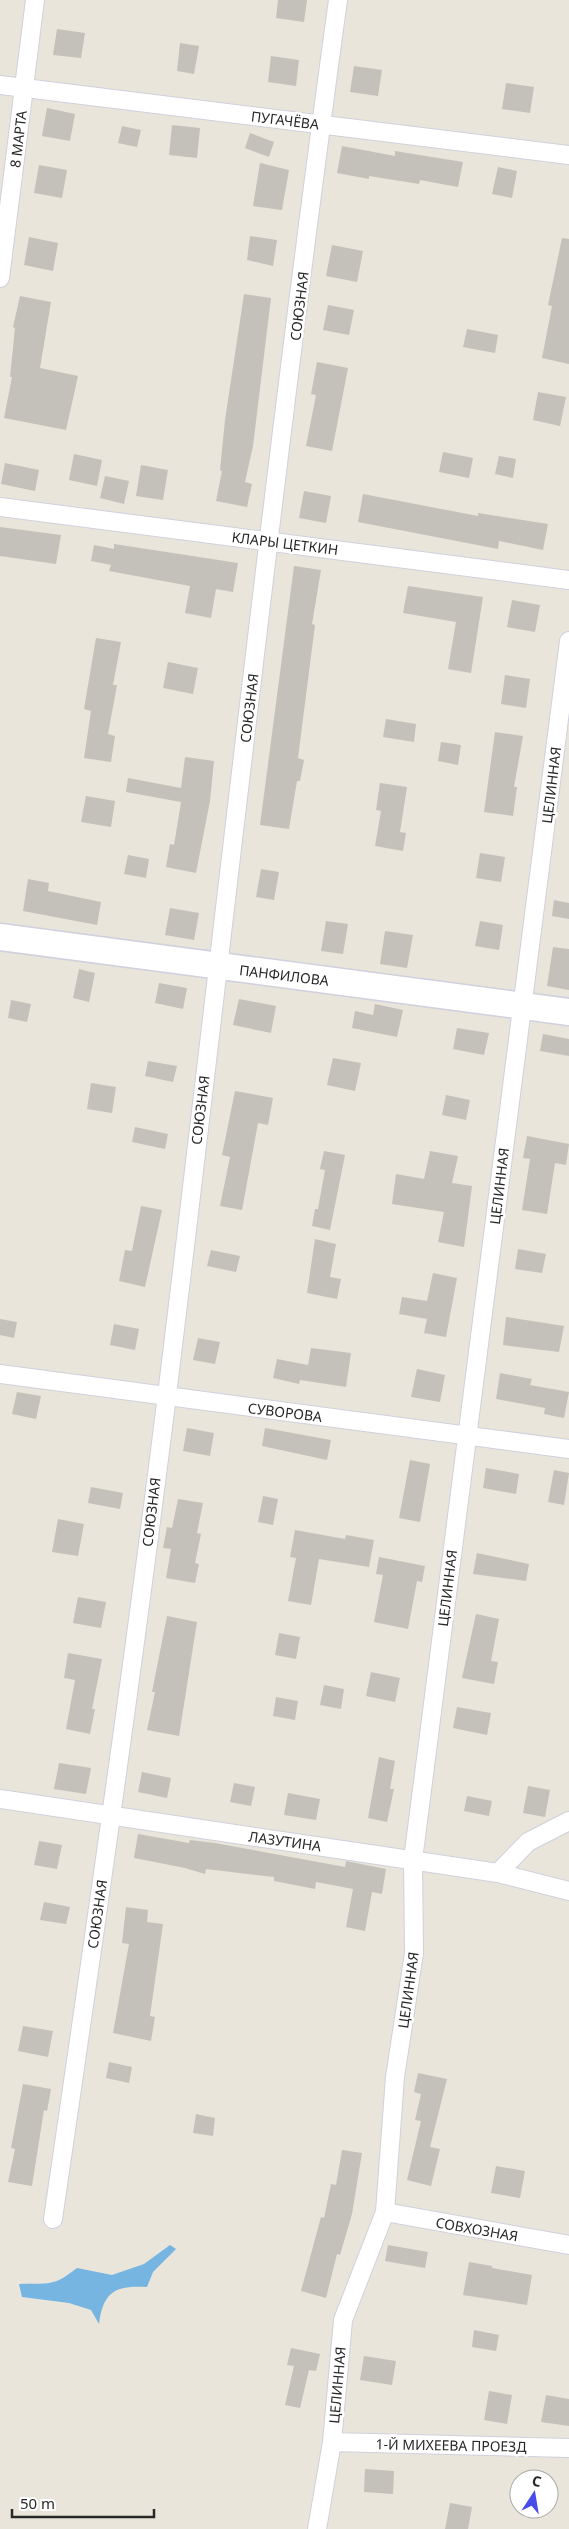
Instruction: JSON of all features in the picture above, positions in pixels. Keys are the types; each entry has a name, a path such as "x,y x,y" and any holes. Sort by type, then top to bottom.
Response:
{"street":[{"name":"8 МАРТА","path":"0,278 36,0"},
{"name":"СОЮЗНАЯ","path":"53,2219 112,1815 167,1396 217,966 338,0"},
{"name":"ПУГАЧЁВА","path":"0,85 569,155"},
{"name":"КЛАРЫ ЦЕТКИН","path":"0,507 569,580"},
{"name":"ЦЕЛИННАЯ","path":"318,2529 332,2442 342,2320 385,2212 395,2077 414,1953 412,1860 569,641"},
{"name":"ПАНФИЛОВА","path":"0,937 569,1012"},
{"name":"СУВОРОВА","path":"0,1374 569,1449"},
{"name":"ЛАЗУТИНА","path":"0,1799 498,1873 569,1891"},
{"path":"498,1873 528,1842 569,1821"},
{"name":"СОВХОЗНАЯ","path":"385,2212 569,2245"},
{"name":"1-Й МИХЕЕВА ПРОЕЗД","path":"332,2442 569,2448"}],"water":[{"path":"170,2245 176,2249 153,2272 147,2287 119,2289 108,2297 101,2313 99,2324 91,2310 69,2303 22,2297 19,2284 50,2283 77,2268 112,2275 144,2264"}],"building":[{"path":"278,0 307,0 304,22 276,18"},
{"path":"57,29 85,33 81,58 53,55"},
{"path":"180,43 199,46 194,74 177,71"},
{"path":"271,56 299,60 296,86 268,82"},
{"path":"354,66 382,70 378,96 350,92"},
{"path":"506,83 534,87 530,113 502,109"},
{"path":"47,108 75,114 70,141 42,136"},
{"path":"172,125 200,128 197,158 169,155"},
{"path":"122,126 141,130 137,147 118,143"},
{"path":"250,133 274,142 269,157 245,148"},
{"path":"342,146 395,156 395,151 463,162 458,187 420,180 419,184 369,176 369,179 337,173"},
{"path":"260,163 289,170 282,210 253,206"},
{"path":"39,165 67,170 62,198 34,193"},
{"path":"498,167 517,171 512,198 492,194"},
{"path":"250,236 277,240 273,266 247,260"},
{"path":"29,237 58,243 53,271 24,265"},
{"path":"562,238 569,239 569,364 542,358 552,306 548,305"},
{"path":"332,245 363,251 357,282 326,276"},
{"path":"244,294 271,298 253,446 245,482 252,484 247,507 216,501 222,471 220,470 225,420"},
{"path":"20,296 51,302 40,368 78,376 66,430 4,418 12,377 10,377 15,328 13,327"},
{"path":"328,305 354,310 349,335 323,330"},
{"path":"467,329 498,335 495,353 463,347"},
{"path":"317,362 348,368 332,451 306,446 316,395 311,394"},
{"path":"538,392 566,397 560,426 533,420"},
{"path":"443,452 473,458 469,478 439,472"},
{"path":"74,454 102,460 97,486 69,480"},
{"path":"499,456 516,459 513,478 495,474"},
{"path":"5,463 39,470 35,491 1,484"},
{"path":"141,465 168,470 163,500 136,496"},
{"path":"105,476 129,481 124,504 100,498"},
{"path":"304,491 331,496 326,523 299,518"},
{"path":"363,494 478,516 478,513 548,524 543,550 499,541 498,549 358,522"},
{"path":"0,527 61,535 56,564 0,556"},
{"path":"114,544 238,563 233,592 216,589 211,618 185,613 190,586 109,571 111,565 91,561 94,545 114,549"},
{"path":"294,566 321,570 312,624 315,625 298,758 304,760 300,781 297,781 289,829 260,825"},
{"path":"408,586 483,597 471,673 448,669 456,622 403,613"},
{"path":"512,600 540,605 535,632 507,627"},
{"path":"96,638 121,642 113,685 117,685 108,734 115,736 111,762 84,758 91,711 84,709"},
{"path":"168,662 198,668 193,694 163,688"},
{"path":"505,675 530,679 526,708 501,704"},
{"path":"386,719 416,724 414,742 383,737"},
{"path":"495,732 523,736 514,787 517,787 513,816 484,812"},
{"path":"441,742 461,745 458,765 438,761"},
{"path":"185,757 214,761 210,801 196,873 166,867 170,844 174,845 181,802 126,792 128,778 181,788"},
{"path":"380,783 407,787 400,832 406,833 403,851 375,846 381,811 376,810"},
{"path":"86,796 115,801 111,827 81,822"},
{"path":"480,853 505,857 501,882 476,878"},
{"path":"128,855 149,859 146,878 124,874"},
{"path":"261,869 279,872 274,900 256,897"},
{"path":"28,879 49,883 48,891 101,902 97,925 23,911"},
{"path":"554,900 569,903 569,919 552,916"},
{"path":"170,908 199,913 194,940 165,935"},
{"path":"326,921 348,924 343,954 321,951"},
{"path":"480,921 503,925 499,950 475,946"},
{"path":"385,931 413,935 407,968 380,964"},
{"path":"553,947 569,949 569,990 547,986"},
{"path":"79,969 95,973 89,1002 73,998"},
{"path":"159,983 187,988 183,1009 155,1003"},
{"path":"239,999 276,1006 271,1033 233,1025"},
{"path":"11,1000 31,1004 27,1022 8,1018"},
{"path":"375,1004 403,1010 397,1037 352,1028 355,1011 373,1015"},
{"path":"457,1028 489,1033 484,1055 453,1049"},
{"path":"543,1034 569,1039 569,1056 540,1051"},
{"path":"333,1058 361,1063 355,1091 327,1085"},
{"path":"148,1061 177,1066 173,1082 145,1076"},
{"path":"91,1083 116,1087 112,1113 87,1109"},
{"path":"235,1091 273,1098 268,1125 258,1123 242,1210 220,1206 230,1157 222,1155"},
{"path":"446,1095 470,1100 466,1120 442,1115"},
{"path":"135,1127 168,1134 165,1149 132,1142"},
{"path":"527,1136 569,1144 566,1165 555,1163 547,1214 522,1210 530,1159 523,1158"},
{"path":"324,1151 345,1155 330,1230 312,1226 315,1209 318,1209 325,1170 320,1169"},
{"path":"430,1151 458,1156 452,1183 472,1186 464,1247 438,1242 444,1212 392,1204 396,1174 424,1179"},
{"path":"141,1206 162,1210 145,1287 119,1281 125,1250 132,1251"},
{"path":"315,1239 336,1244 330,1277 341,1279 337,1299 307,1293"},
{"path":"518,1249 546,1254 542,1273 515,1269"},
{"path":"211,1250 240,1256 236,1272 207,1266"},
{"path":"433,1273 457,1278 446,1337 424,1333 427,1319 399,1314 402,1297 427,1301"},
{"path":"506,1317 564,1326 559,1352 503,1345"},
{"path":"0,1319 17,1322 14,1338 0,1335"},
{"path":"114,1324 139,1329 135,1350 110,1345"},
{"path":"198,1338 220,1342 215,1364 193,1360"},
{"path":"311,1348 351,1353 346,1387 300,1380 299,1384 273,1378 277,1359 308,1365"},
{"path":"417,1369 445,1375 440,1402 411,1397"},
{"path":"500,1373 532,1379 530,1385 569,1392 564,1418 544,1414 545,1408 496,1399"},
{"path":"17,1392 41,1396 36,1419 12,1414"},
{"path":"187,1428 214,1433 210,1456 183,1451"},
{"path":"265,1428 331,1440 327,1460 262,1446"},
{"path":"410,1460 430,1464 420,1522 399,1518"},
{"path":"486,1468 519,1474 516,1494 483,1488"},
{"path":"554,1470 569,1473 564,1505 548,1502"},
{"path":"91,1487 123,1493 120,1509 88,1503"},
{"path":"263,1496 278,1499 273,1525 258,1522"},
{"path":"178,1499 203,1503 197,1533 201,1534 195,1563 199,1564 195,1583 166,1578 171,1549 163,1548 167,1527 172,1528"},
{"path":"58,1519 84,1524 78,1556 52,1552"},
{"path":"295,1530 345,1539 346,1535 374,1540 369,1567 319,1559 311,1605 288,1601 296,1558 290,1557"},
{"path":"477,1553 529,1564 526,1581 473,1574"},
{"path":"379,1557 425,1566 422,1582 417,1581 408,1629 374,1622 383,1575 376,1574"},
{"path":"78,1597 106,1602 101,1628 73,1623"},
{"path":"476,1614 499,1619 491,1661 498,1662 494,1684 462,1678"},
{"path":"167,1616 197,1622 179,1736 147,1730 155,1692 152,1692"},
{"path":"279,1633 300,1637 296,1659 275,1655"},
{"path":"68,1653 102,1659 92,1709 95,1709 90,1734 66,1729 75,1680 64,1678"},
{"path":"371,1672 400,1678 395,1702 366,1696"},
{"path":"324,1685 344,1689 341,1709 320,1705"},
{"path":"276,1697 298,1701 295,1720 273,1716"},
{"path":"457,1707 491,1713 487,1735 453,1728"},
{"path":"379,1757 395,1761 390,1789 394,1789 387,1822 368,1818"},
{"path":"59,1763 91,1768 86,1794 54,1789"},
{"path":"142,1772 171,1778 167,1798 138,1792"},
{"path":"234,1783 255,1787 251,1806 230,1802"},
{"path":"528,1786 550,1790 545,1817 523,1813"},
{"path":"288,1793 320,1799 316,1820 284,1815"},
{"path":"467,1796 492,1801 489,1816 464,1811"},
{"path":"138,1834 189,1843 190,1840 215,1843 345,1867 346,1861 386,1869 382,1894 372,1892 365,1931 346,1927 353,1889 316,1882 315,1889 274,1881 274,1877 206,1869 205,1874 134,1858"},
{"path":"39,1841 62,1845 57,1869 34,1865"},
{"path":"44,1902 70,1907 66,1924 40,1920"},
{"path":"126,1907 148,1910 147,1922 163,1924 150,2016 155,2017 151,2041 113,2033 129,1944 122,1943"},
{"path":"23,2026 53,2031 48,2057 18,2051"},
{"path":"109,2062 132,2067 129,2083 106,2078"},
{"path":"418,2073 447,2079 430,2147 440,2149 431,2186 407,2180 421,2121 415,2120 421,2094 414,2092"},
{"path":"23,2084 51,2089 47,2111 44,2110 32,2186 8,2182 15,2149 11,2148"},
{"path":"196,2114 215,2118 213,2136 193,2133"},
{"path":"342,2150 362,2153 352,2214 340,2255 337,2254 326,2298 301,2291 321,2217 324,2218 331,2184 336,2185"},
{"path":"496,2166 525,2171 520,2198 491,2193"},
{"path":"388,2245 428,2252 425,2268 385,2261"},
{"path":"469,2262 532,2275 527,2305 463,2295"},
{"path":"474,2330 499,2335 496,2351 472,2347"},
{"path":"291,2348 320,2354 316,2371 309,2370 300,2408 285,2405 294,2366 287,2365"},
{"path":"364,2356 396,2361 392,2385 360,2380"},
{"path":"489,2391 512,2395 507,2424 484,2420"},
{"path":"546,2395 569,2399 569,2426 541,2422"},
{"path":"365,2469 394,2471 393,2494 364,2492"},
{"path":"450,2503 472,2507 468,2529 445,2529"}]}
